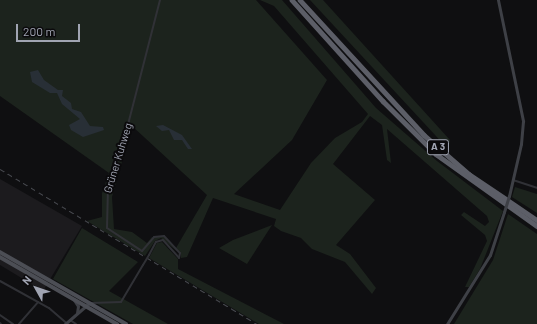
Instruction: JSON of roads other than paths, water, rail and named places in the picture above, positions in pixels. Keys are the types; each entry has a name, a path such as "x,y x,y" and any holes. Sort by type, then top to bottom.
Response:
{"highway":[{"name":"A 3","path":"292,0 383,101 442,158 537,226"},
{"name":"A 3","path":"300,0 424,135 469,174 537,220"}],"main road":[{"path":"447,324 490,255 509,196 521,144 523,121 498,0"},
{"path":"0,252 117,324"},
{"path":"0,257 73,299 126,324"},
{"path":"73,299 78,306 76,314"},
{"path":"65,323 87,305"}],"street":[{"name":"Grüner Kuhweg","path":"87,305 99,300 121,302 149,255 160,240 179,258 180,254 164,236 154,237 142,251 109,232 106,198 160,0"},
{"path":"513,180 537,188"},
{"path":"0,281 38,302 65,323"},
{"path":"19,324 38,302"},
{"path":"0,315 13,324"},
{"path":"70,320 76,324"}],"railway":[{"path":"0,169 257,324"}]}
